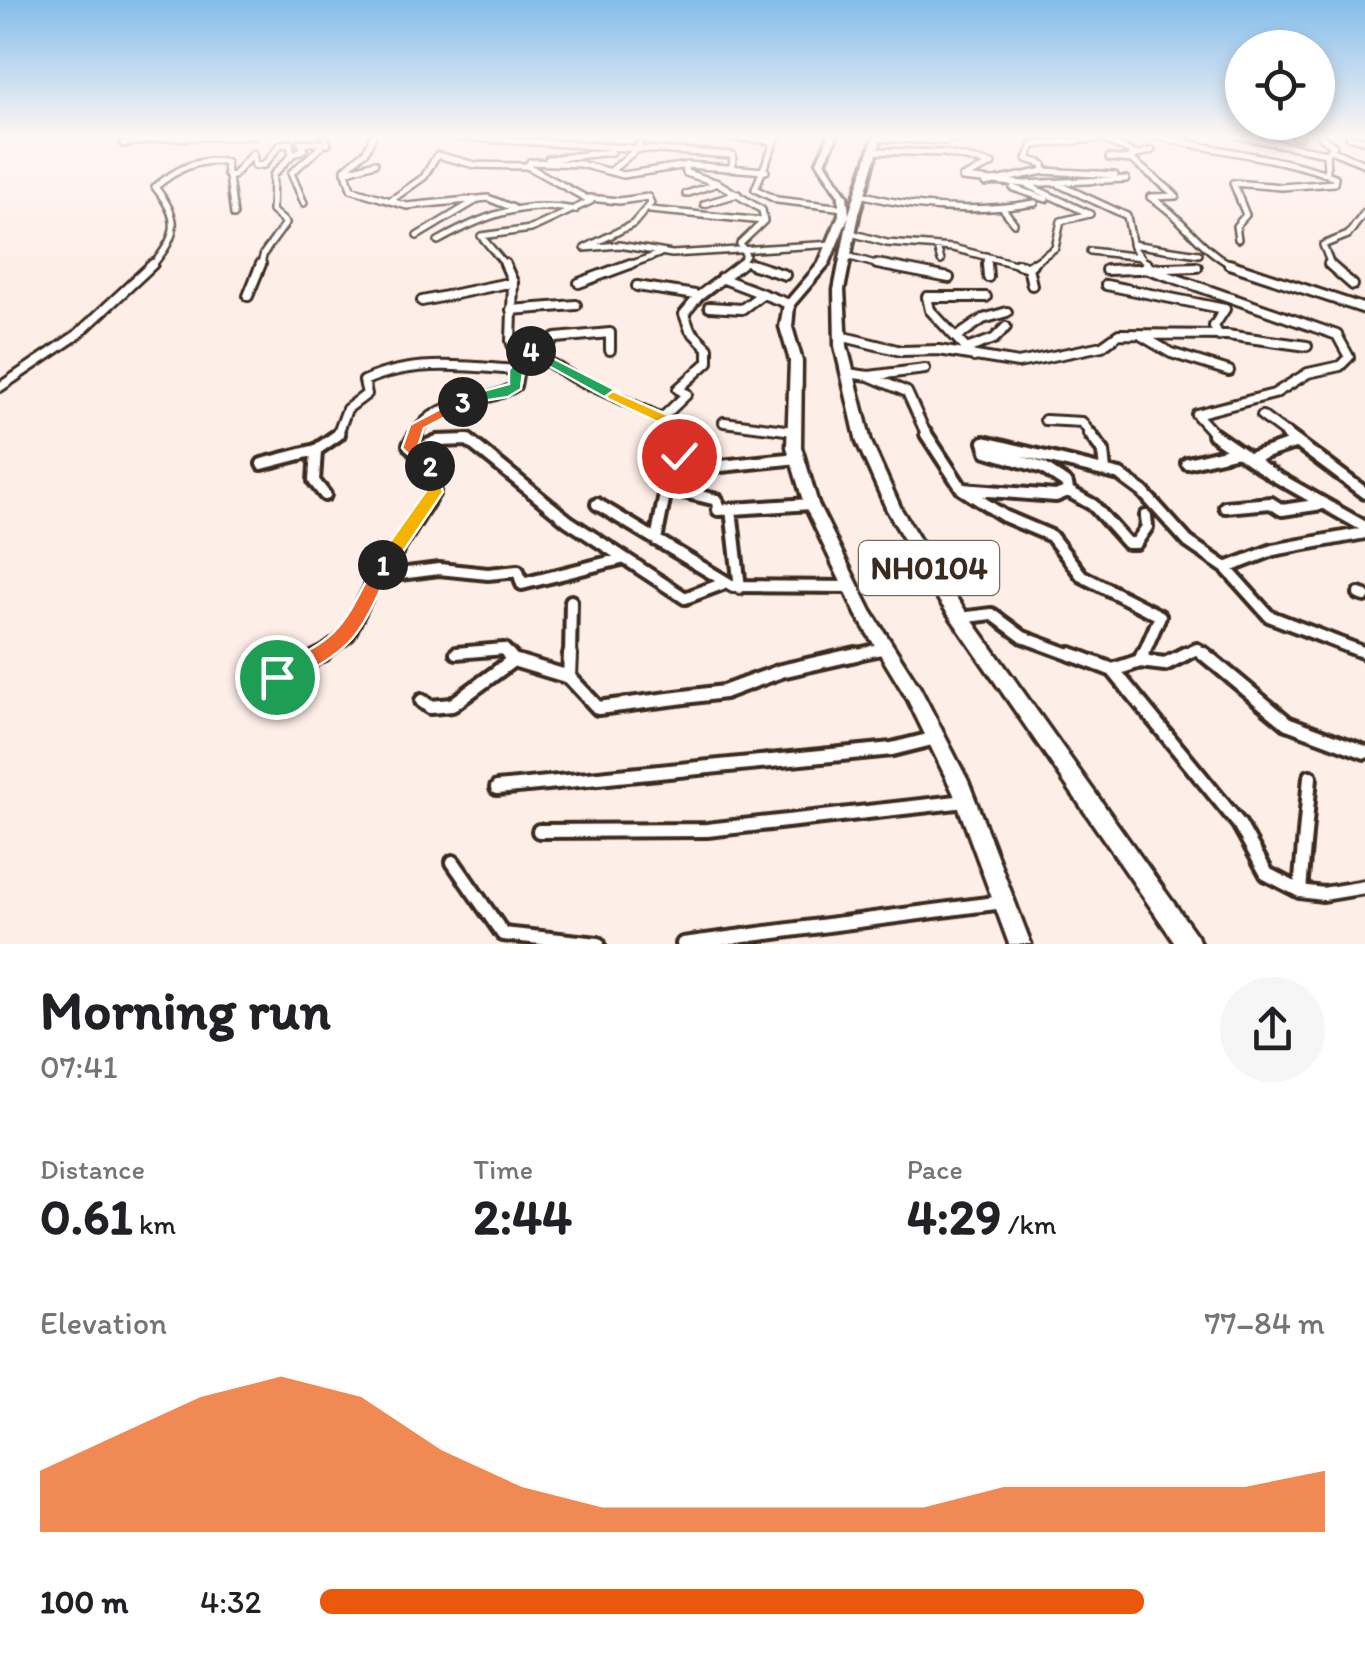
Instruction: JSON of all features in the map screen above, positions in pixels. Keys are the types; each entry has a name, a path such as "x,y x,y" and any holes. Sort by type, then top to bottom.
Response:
{"highway":[{"path":"836,180 851,199"},
{"name":"NH0104","path":"860,180 851,199 841,250 839,290 846,373 864,442 894,510 960,618 1189,944"},
{"name":"NH0104","path":"851,199 851,233 841,250 789,304 786,327 796,361 793,431 798,458 811,504 851,586 936,738 966,801 1020,944"}],"street":[{"path":"0,387 56,351 132,291 160,258 174,234 174,211 155,187 163,180"},
{"path":"230,180 234,215"},
{"path":"248,296 255,288 264,253 286,223 272,211 272,180"},
{"path":"294,180 304,202"},
{"path":"348,180 351,189 407,206 479,199 512,208"},
{"path":"390,201 418,180"},
{"path":"554,180 588,198 618,201 648,197 650,210"},
{"path":"709,180 762,210 764,221"},
{"path":"760,180 755,189 777,200 851,199 1004,210 1035,203"},
{"path":"972,180 1060,185 1125,180"},
{"path":"986,183 1000,180"},
{"path":"1158,180 1176,196 1150,197 1177,213 1202,244 1230,265 1365,309"},
{"path":"1238,238 1236,226 1246,214 1233,182 1282,187 1334,180"},
{"path":"686,194 718,183"},
{"path":"996,183 1046,199"},
{"path":"851,233 1028,267 1055,248 1061,221 1090,214 1026,184"},
{"path":"1060,185 1127,216 1132,244 1154,271 1331,331 1349,357 1340,366 1308,373 1274,394 1196,414 1202,427 1238,452 1365,530"},
{"path":"704,204 738,194"},
{"path":"277,677 326,653 348,635 376,577 434,492 433,470 409,445 423,418 478,397 508,392 516,386 518,368 511,341 512,272 481,236 531,229 587,206 588,198"},
{"path":"416,236 479,199"},
{"path":"438,241 484,215 512,208 552,204 575,210"},
{"path":"764,221 650,210 637,222 585,248 619,245 659,254 841,250 908,273 949,278"},
{"path":"1004,210 1014,223"},
{"path":"1353,284 1329,264 1323,244 1348,234 1365,212"},
{"path":"664,416 687,394 678,389 708,362 708,348 683,316 696,294 744,262 746,255 740,244 764,221"},
{"path":"1132,244 1198,254"},
{"path":"937,247 941,261"},
{"path":"1090,251 1142,257"},
{"path":"579,283 659,254"},
{"path":"986,256 988,276"},
{"path":"744,262 786,275"},
{"path":"1028,267 1032,285"},
{"path":"1106,270 1197,267"},
{"path":"721,278 789,304"},
{"path":"422,301 513,282"},
{"path":"1106,285 1226,309 1214,326 1220,336"},
{"path":"637,286 696,294"},
{"path":"710,307 744,309 762,294"},
{"path":"974,357 930,310 927,297 986,297"},
{"path":"511,310 576,305"},
{"path":"957,337 983,319 1007,312"},
{"path":"968,348 994,339 1006,327"},
{"path":"518,368 531,351 553,338 610,334 610,350"},
{"path":"840,336 900,351 938,350 1018,362 1102,346 1119,334 1220,336 1307,346"},
{"path":"1140,335 1171,353 1229,371"},
{"path":"531,351 587,384 664,416 674,423 674,430 693,442 679,456 662,487 656,540"},
{"path":"900,351 905,371"},
{"path":"262,464 316,451 345,428 347,409 366,394 364,381 378,374 458,366 518,368"},
{"path":"869,376 924,368"},
{"path":"846,373 869,376 908,392 928,439 962,488 1004,516 1051,536 1082,576 1160,616 1140,661"},
{"path":"1262,416 1365,492"},
{"path":"1045,420 1082,422 1103,451 1105,471"},
{"path":"724,422 793,431"},
{"path":"414,450 437,441 468,440 621,559 685,598 722,584"},
{"path":"1068,491 1068,484 1044,468 987,451 984,442 1120,475 1143,492 1188,542 1226,568 1269,616 1365,652"},
{"path":"1250,458 1296,442"},
{"path":"316,451 314,481 326,495"},
{"path":"1187,463 1238,452"},
{"path":"679,456 722,466 798,458"},
{"path":"662,487 717,500 718,510 811,504"},
{"path":"962,488 1056,496 1068,491"},
{"path":"1068,491 1093,505 1126,547 1136,543 1147,527 1146,516"},
{"path":"1225,508 1272,503 1282,510 1322,504"},
{"path":"597,504 705,567 722,584 740,588 851,586"},
{"path":"731,509 740,588"},
{"path":"1226,568 1273,550 1365,530"},
{"path":"376,577 449,568 488,574 518,571 522,584 621,559"},
{"path":"569,677 571,601"},
{"path":"960,618 992,614 1023,636 1113,670 1239,824 1268,874 1300,891 1324,894 1365,887"},
{"path":"456,653 504,649 513,660 569,677 598,708 724,692 781,671 885,648"},
{"path":"1113,670 1140,661 1165,664 1198,649 1287,723 1365,752"},
{"path":"422,701 430,707 452,705 513,660"},
{"path":"497,788 892,750 936,738"},
{"path":"1300,891 1310,776"},
{"path":"538,831 707,830 966,801"},
{"path":"453,862 503,934 598,944"},
{"path":"683,944 1003,902"}],"route":[{"path":"277,677 308,664 348,635 380,568 397,552 434,492 433,470 409,445 423,418 478,397 508,392 516,386 516,370 531,351 574,378 674,423 674,430 693,442 679,456"}]}
